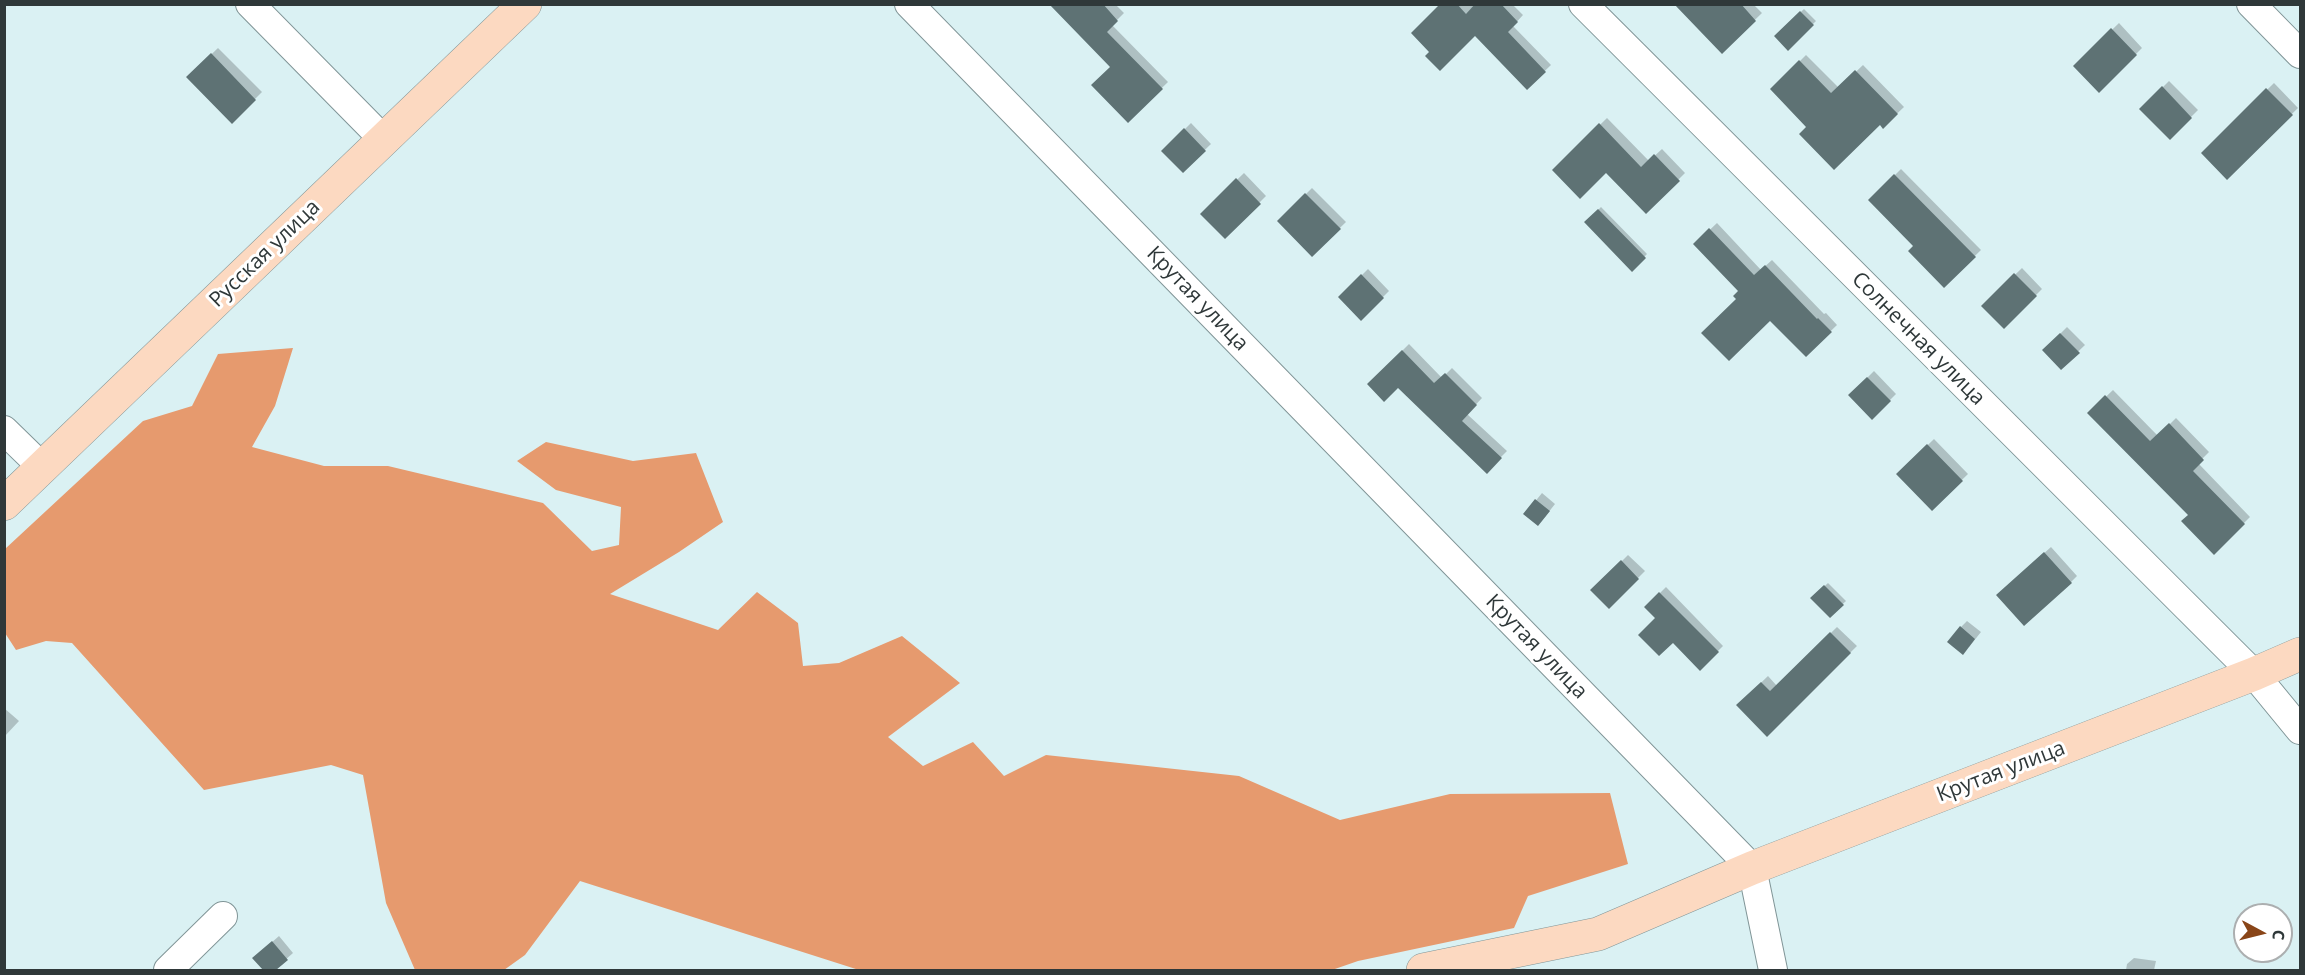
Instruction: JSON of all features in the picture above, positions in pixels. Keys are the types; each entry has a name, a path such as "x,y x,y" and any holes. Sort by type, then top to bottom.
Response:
{"street":[{"path":"250,4 384,140"},
{"name":"Русская улица","path":"4,504 525,4"},
{"name":"Крутая улица","path":"909,4 1752,868 2301,654"},
{"name":"Солнечная улица","path":"1583,4 2254,674 2301,730"},
{"path":"2251,4 2301,54"},
{"path":"4,430 43,468"},
{"path":"1423,970 1598,934 1752,868 1773,970"},
{"path":"168,970 223,916"}],"shaded area":[{"path":"293,348 275,406 252,447 324,466 388,466 543,503 592,551 619,545 621,507 556,490 517,461 546,442 633,461 696,453 723,522 610,594 718,630 757,592 798,623 803,666 839,663 902,636 960,683 888,737 923,766 973,742 1004,776 1046,755 1239,776 1340,820 1450,794 1610,793 1628,864 1528,896 1514,928 1358,961 1332,970 859,970 580,881 525,955 504,970 415,970 386,903 363,775 331,765 204,790 72,643 46,641 16,650 5,633 5,549 143,421 192,406 218,354"}],"building":[{"path":"1049,4 1103,4 1118,21 1107,32 1163,89 1128,123 1091,85 1110,67"},
{"path":"1440,4 1457,4 1466,14 1475,4 1501,4 1518,22 1508,32 1546,72 1527,90 1475,36 1440,71 1425,56 1429,52 1411,33"},
{"path":"1674,4 1741,4 1756,21 1722,54"},
{"path":"1800,11 1814,25 1788,51 1774,36"},
{"path":"2111,28 2137,55 2099,93 2073,66"},
{"path":"211,53 256,100 232,124 186,77"},
{"path":"1799,60 1831,93 1855,70 1898,114 1883,129 1880,125 1834,170 1799,134 1806,127 1770,89"},
{"path":"2162,86 2192,118 2170,140 2139,109"},
{"path":"2266,88 2293,115 2227,180 2201,153"},
{"path":"1599,123 1641,167 1654,154 1680,181 1646,214 1606,173 1580,199 1552,170"},
{"path":"1184,128 1206,151 1183,173 1161,151"},
{"path":"1894,174 1976,257 1944,288 1908,251 1913,246 1868,200"},
{"path":"1236,178 1261,204 1225,239 1200,214"},
{"path":"1305,193 1341,229 1312,257 1277,221"},
{"path":"1598,209 1646,258 1632,272 1584,222"},
{"path":"1709,228 1754,275 1765,265 1832,332 1806,357 1770,321 1729,361 1701,333 1736,299 1733,296 1738,291 1693,244"},
{"path":"2014,273 2037,296 2004,329 1981,306"},
{"path":"1361,274 1384,298 1361,321 1338,297"},
{"path":"2060,333 2080,353 2061,370 2042,350"},
{"path":"1402,350 1434,383 1445,373 1477,405 1462,421 1502,458 1487,474 1398,388 1384,402 1367,384"},
{"path":"1867,377 1891,401 1872,420 1848,395"},
{"path":"2105,395 2150,441 2169,423 2204,460 2193,471 2245,524 2214,555 2181,521 2188,515 2087,413"},
{"path":"1927,444 1963,481 1932,511 1896,474"},
{"path":"1535,499 1550,511 1538,526 1523,514"},
{"path":"2044,552 2072,583 2024,626 1996,595"},
{"path":"1621,560 1639,579 1609,609 1590,590"},
{"path":"1824,585 1844,605 1830,618 1810,598"},
{"path":"1659,592 1719,652 1700,671 1673,643 1659,656 1638,635 1655,618 1644,607"},
{"path":"1960,626 1975,639 1963,655 1947,642"},
{"path":"1830,632 1851,653 1767,737 1736,705 1761,682 1770,691"},
{"path":"272,941 288,960 276,970 263,970 252,958"}]}
